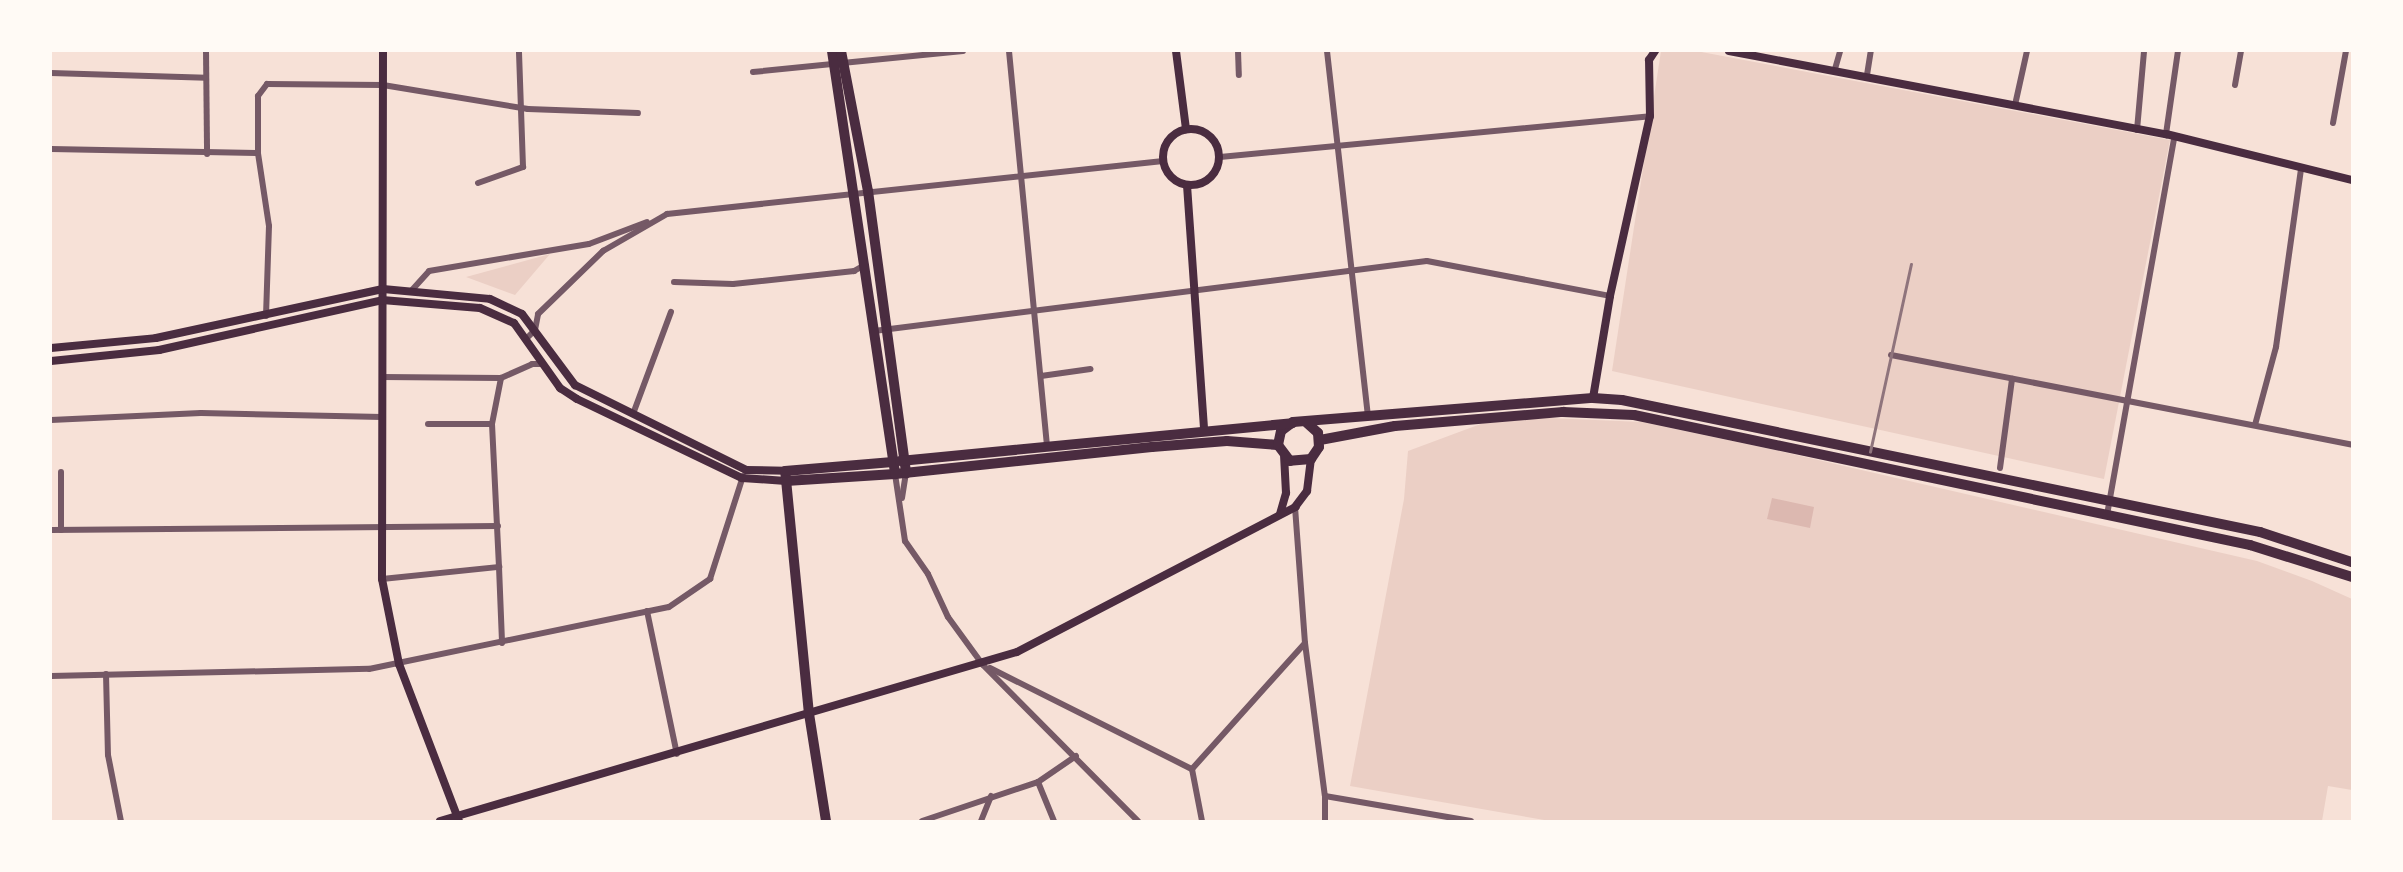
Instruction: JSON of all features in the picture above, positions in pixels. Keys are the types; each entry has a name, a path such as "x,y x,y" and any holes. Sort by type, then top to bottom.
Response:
{"main road":[{"path":"383,51 382,579 399,664 458,819"},
{"path":"832,51 839,66 868,191 906,473"},
{"path":"841,51 839,66 854,193 895,474"},
{"path":"1176,51 1186,129"},
{"path":"1593,398 1610,296 1650,116 1649,60 1655,51"},
{"path":"1729,51 1867,75 2137,130 2352,180"},
{"path":"1186,129 1206,132 1218,147 1220,157 1212,177 1186,186 1171,177 1163,161 1168,140 1186,129"},
{"path":"1186,186 1204,431"},
{"path":"51,348 156,338 383,289 412,290 503,302 535,330 575,385 744,474"},
{"path":"51,361 159,350 382,300 492,310 505,315 527,338 560,388 576,399 744,474 895,474 1153,447 1227,442 1278,445"},
{"path":"785,476 893,462 1293,422 1307,423 1593,398 1622,400 2260,532 2352,562"},
{"path":"1320,440 1395,426 1610,413 2300,557 2352,577"},
{"path":"1280,514 1286,493 1284,457 1278,445 1282,431 1293,422"},
{"path":"1307,423 1320,440"},
{"path":"440,821 458,819 983,665 1017,652 1296,507 1307,491 1311,459 1320,440"},
{"path":"1284,457 1297,463 1311,459"},
{"path":"785,476 809,714 826,821"}],"street":[{"path":"206,51 207,154"},
{"path":"478,183 523,167 518,108 519,51"},
{"path":"753,72 839,66 963,51"},
{"path":"1009,51 1047,447"},
{"path":"1238,51 1239,75"},
{"path":"1327,51 1368,417"},
{"path":"1835,69 1840,51"},
{"path":"1867,75 1871,51"},
{"path":"2015,105 2026,51"},
{"path":"2137,130 2144,51"},
{"path":"2107,515 2128,404 2170,137 2178,51"},
{"path":"2235,85 2241,51"},
{"path":"2333,122 2346,51"},
{"path":"51,73 206,78"},
{"path":"267,316 269,226 258,153 258,96 267,84 383,85 518,108 638,113"},
{"path":"1220,157 1650,116"},
{"path":"51,149 258,153"},
{"path":"412,290 429,271 589,244 667,214 1021,174 1163,161"},
{"path":"2255,425 2276,346 2301,169"},
{"path":"527,338 535,330 538,314 603,251 667,214"},
{"path":"874,331 1194,289 1350,273 1427,261 1610,296"},
{"path":"674,282 782,280 854,271 865,265"},
{"path":"633,414 671,312"},
{"path":"1891,355 2128,404 2255,425 2352,445"},
{"path":"382,377 501,378 532,364 543,364"},
{"path":"1041,376 1091,369"},
{"path":"501,378 492,424 502,643"},
{"path":"2000,468 2012,379"},
{"path":"51,420 201,412 382,417"},
{"path":"428,424 492,424"},
{"path":"61,472 61,530"},
{"path":"901,500 906,473"},
{"path":"51,676 369,669 669,607 710,579 744,474"},
{"path":"895,474 905,541 928,574 948,617 983,665 1138,821"},
{"path":"1296,507 1304,643 1325,796 1325,821"},
{"path":"51,530 498,526"},
{"path":"382,579 499,567"},
{"path":"647,611 677,754"},
{"path":"1192,769 1304,643"},
{"path":"983,665 1192,769"},
{"path":"106,674 108,755 121,821"},
{"path":"922,821 938,819 991,796 1038,782 1076,756"},
{"path":"1192,769 1202,821"},
{"path":"1038,782 1054,821"},
{"path":"981,821 991,796"},
{"path":"1325,796 1471,821"}],"shaded area":[{"path":"1661,51 1696,51 2170,140 2104,479 1612,371"},
{"path":"550,254 515,295 466,277"},
{"path":"1549,418 1642,422 1775,450 2257,561 2352,599 2352,790 2328,786 2322,821 1550,821 1350,786 1404,499 1408,451 1486,422"},
{"path":"1772,498 1814,507 1810,528 1767,519"}],"railway":[{"path":"1870,452 1911,264"}]}
